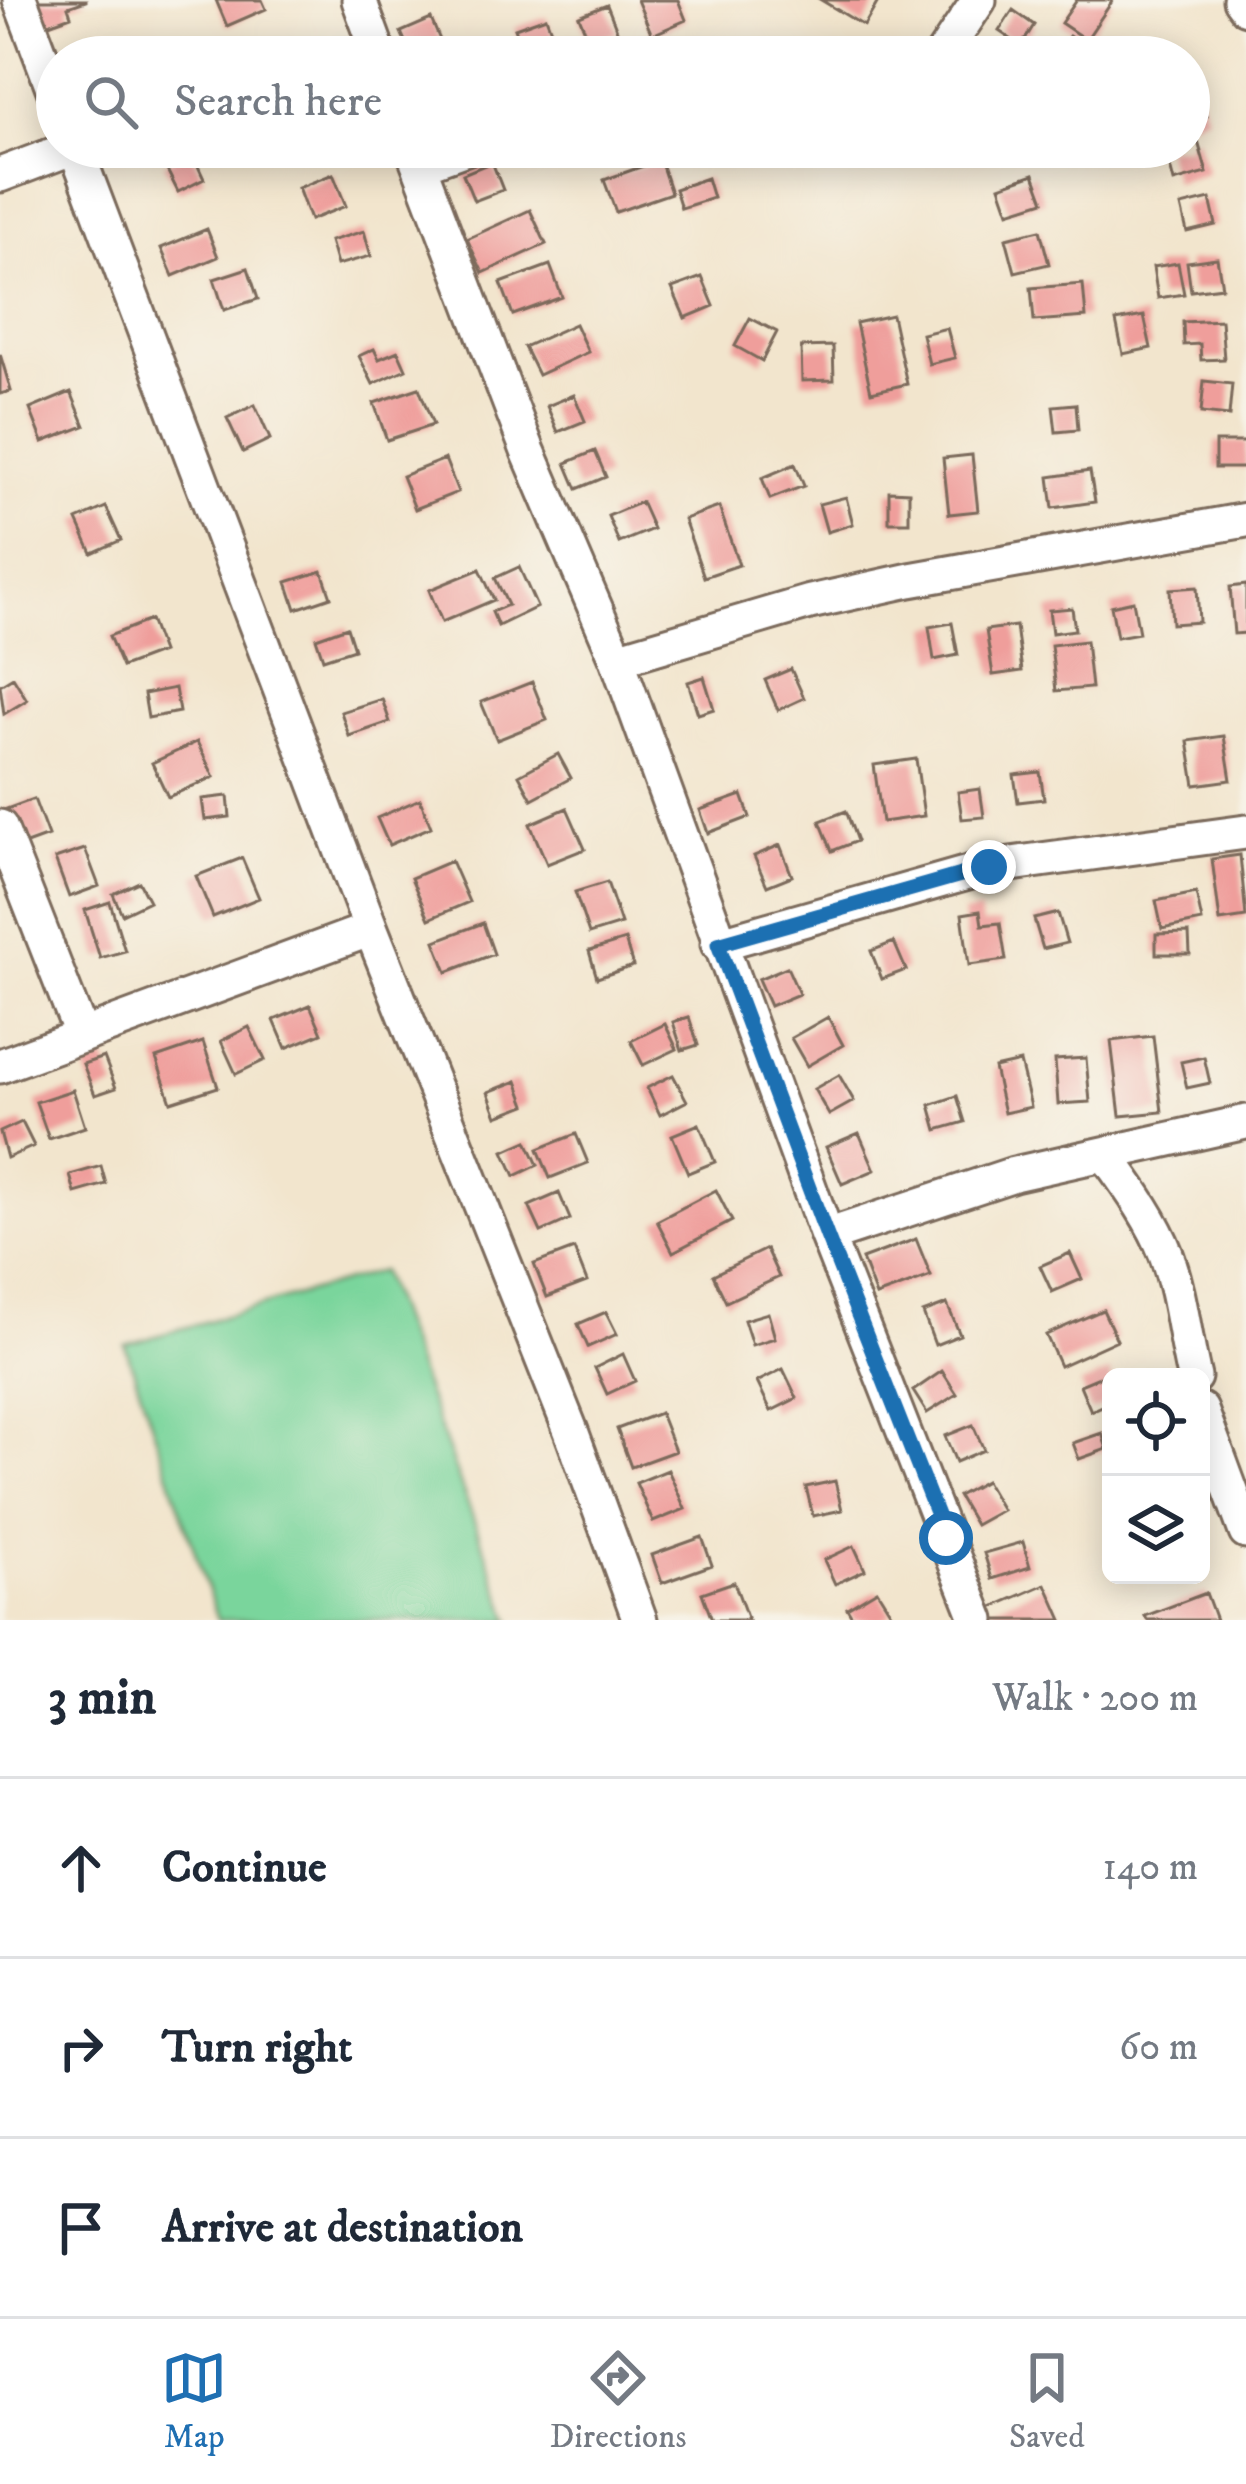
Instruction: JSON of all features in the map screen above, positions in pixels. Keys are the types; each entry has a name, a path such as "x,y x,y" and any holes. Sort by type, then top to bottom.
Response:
{"street":[{"path":"20,0 36,42"},
{"path":"359,0 372,36"},
{"path":"955,36 979,0"},
{"path":"1240,0 1246,8"},
{"path":"0,175 36,161"},
{"path":"82,168 370,929 571,1431 640,1620"},
{"path":"420,168 528,451 617,659 827,1236 978,1620"},
{"path":"617,659 810,602 1246,520"},
{"path":"0,827 82,1036"},
{"path":"718,944 989,867 1246,832"},
{"path":"0,1066 370,929"},
{"path":"827,1236 1015,1174 1246,1122"},
{"path":"1106,1154 1146,1212 1166,1253 1192,1368"},
{"path":"1210,1434 1246,1532"}],"green space":[{"path":"381,1271 511,1620 218,1620 125,1345"}],"building":[{"path":"36,0 86,1 68,7 71,16 46,25"},
{"path":"216,0 262,0 266,9 227,26"},
{"path":"637,0 678,0 686,20 652,35"},
{"path":"821,0 879,0 864,26"},
{"path":"1077,0 1113,0 1089,36 1080,36 1061,23"},
{"path":"607,5 618,33 587,36 579,16"},
{"path":"1013,10 1034,25 1027,36 1006,36 999,31"},
{"path":"546,17 553,36 518,36 515,28"},
{"path":"431,19 438,36 403,36 401,32"},
{"path":"166,168 199,168 204,179 178,192"},
{"path":"494,168 503,190 474,201 463,174"},
{"path":"638,168 663,168 671,193 616,212 604,180"},
{"path":"1170,168 1206,168 1207,173 1174,182"},
{"path":"333,174 346,206 310,220 298,188"},
{"path":"1034,174 1044,201 1009,212 1000,186"},
{"path":"707,178 713,198 681,208 675,189"},
{"path":"1210,199 1216,225 1187,232 1181,206"},
{"path":"530,210 546,244 483,273 467,239"},
{"path":"207,229 218,257 173,276 161,248"},
{"path":"1040,230 1049,264 1015,272 1006,238"},
{"path":"364,231 371,256 337,265 330,241"},
{"path":"1217,258 1222,287 1191,291 1187,262"},
{"path":"1178,263 1184,294 1158,298 1153,267"},
{"path":"550,265 562,297 513,315 501,283"},
{"path":"248,268 258,299 224,310 214,279"},
{"path":"702,277 714,306 685,318 672,288"},
{"path":"1083,284 1086,317 1034,321 1031,288"},
{"path":"892,315 907,384 871,392 856,323"},
{"path":"1144,316 1151,348 1123,354 1116,321"},
{"path":"750,318 777,332 762,361 735,346"},
{"path":"1221,320 1224,359 1201,360 1200,344 1184,345 1183,322"},
{"path":"575,324 588,352 538,375 524,347"},
{"path":"947,328 955,358 929,364 922,334"},
{"path":"833,346 834,380 802,381 801,347"},
{"path":"374,349 379,359 398,351 406,369 373,384 359,356"},
{"path":"0,354 11,391 0,394"},
{"path":"1204,381 1232,384 1229,416 1201,413"},
{"path":"419,388 433,425 387,440 374,403"},
{"path":"71,392 85,426 43,442 30,409"},
{"path":"574,395 585,421 558,432 547,406"},
{"path":"1076,404 1078,430 1056,432 1053,406"},
{"path":"255,405 270,439 243,452 227,418"},
{"path":"1215,442 1246,442 1246,468 1215,468"},
{"path":"595,451 606,477 577,489 566,463"},
{"path":"972,455 978,511 949,514 943,458"},
{"path":"445,459 458,492 415,509 402,476"},
{"path":"795,464 804,486 770,499 762,478"},
{"path":"1090,471 1095,502 1053,508 1049,477"},
{"path":"889,491 909,492 909,522 889,522"},
{"path":"846,497 853,524 827,532 819,504"},
{"path":"641,502 653,529 619,543 608,516"},
{"path":"106,507 121,540 92,553 77,520"},
{"path":"719,507 739,565 704,577 684,519"},
{"path":"519,567 537,607 498,626 492,612 508,605 495,578"},
{"path":"480,569 494,600 442,622 429,590"},
{"path":"322,571 331,597 296,609 287,582"},
{"path":"1246,585 1246,633 1234,634 1230,587"},
{"path":"1197,587 1199,622 1172,624 1170,589"},
{"path":"1133,601 1139,633 1117,637 1111,606"},
{"path":"1072,608 1075,630 1052,633 1049,610"},
{"path":"150,620 162,652 122,667 109,636"},
{"path":"952,623 958,655 934,660 929,627"},
{"path":"1016,626 1022,671 993,675 986,630"},
{"path":"347,627 354,649 323,659 316,638"},
{"path":"1086,641 1091,688 1056,691 1051,645"},
{"path":"791,669 804,698 778,710 765,680"},
{"path":"13,677 27,700 4,714 0,685"},
{"path":"704,677 714,709 698,714 688,682"},
{"path":"532,682 547,720 497,740 481,702"},
{"path":"175,688 179,712 148,718 144,694"},
{"path":"382,699 390,722 349,736 341,712"},
{"path":"1224,736 1231,780 1195,785 1188,741"},
{"path":"197,742 214,777 168,797 152,763"},
{"path":"558,754 571,778 532,799 519,775"},
{"path":"916,759 924,816 882,822 874,765"},
{"path":"1040,772 1044,799 1018,802 1014,775"},
{"path":"980,789 984,817 962,819 958,792"},
{"path":"742,795 750,817 708,833 700,810"},
{"path":"228,796 230,817 205,820 202,799"},
{"path":"34,799 48,836 18,847 4,810"},
{"path":"420,799 431,827 389,845 377,818"},
{"path":"567,808 585,849 547,864 530,824"},
{"path":"846,811 857,841 832,851 820,821"},
{"path":"780,845 792,876 767,886 754,856"},
{"path":"85,849 99,886 69,897 55,859"},
{"path":"1240,855 1246,917 1220,921 1212,859"},
{"path":"242,858 259,898 213,917 196,876"},
{"path":"451,861 469,902 429,919 411,878"},
{"path":"139,882 149,901 122,914 113,894"},
{"path":"607,882 621,924 589,934 575,892"},
{"path":"1196,893 1202,921 1162,929 1156,901"},
{"path":"110,902 125,951 100,958 85,910"},
{"path":"980,911 982,925 1000,923 1006,960 969,965 962,914"},
{"path":"1058,913 1067,943 1043,949 1034,919"},
{"path":"483,923 494,954 447,972 435,941"},
{"path":"1189,933 1190,954 1156,954 1156,934"},
{"path":"625,940 633,966 597,978 589,951"},
{"path":"894,942 906,970 882,979 871,951"},
{"path":"787,967 799,994 770,1006 758,979"},
{"path":"310,1005 322,1033 286,1048 274,1020"},
{"path":"689,1017 698,1045 682,1050 673,1022"},
{"path":"828,1017 843,1045 807,1066 791,1038"},
{"path":"665,1024 677,1049 643,1065 631,1041"},
{"path":"249,1027 265,1060 236,1074 221,1041"},
{"path":"1153,1036 1162,1112 1120,1116 1111,1041"},
{"path":"203,1042 218,1087 171,1102 156,1058"},
{"path":"104,1057 116,1088 95,1095 83,1064"},
{"path":"1204,1057 1210,1083 1187,1088 1181,1062"},
{"path":"1086,1058 1090,1102 1058,1104 1055,1060"},
{"path":"1020,1062 1031,1107 1004,1113 994,1068"},
{"path":"673,1075 687,1101 660,1115 647,1088"},
{"path":"839,1075 854,1101 829,1115 814,1089"},
{"path":"517,1081 526,1105 497,1116 488,1092"},
{"path":"73,1090 85,1127 49,1139 36,1102"},
{"path":"957,1096 965,1122 937,1130 930,1105"},
{"path":"22,1122 34,1146 7,1158 0,1132"},
{"path":"699,1124 715,1162 688,1173 672,1135"},
{"path":"859,1133 875,1170 842,1184 826,1147"},
{"path":"576,1134 588,1163 550,1178 538,1149"},
{"path":"527,1141 538,1165 515,1176 504,1151"},
{"path":"101,1166 106,1184 75,1193 70,1175"},
{"path":"716,1190 732,1221 673,1252 657,1221"},
{"path":"559,1193 570,1219 541,1232 529,1206"},
{"path":"916,1239 931,1276 876,1296 862,1259"},
{"path":"574,1249 587,1282 547,1297 534,1264"},
{"path":"766,1249 779,1277 726,1302 713,1275"},
{"path":"1070,1253 1082,1279 1052,1292 1040,1266"},
{"path":"947,1304 960,1335 935,1345 923,1313"},
{"path":"1103,1310 1117,1340 1060,1366 1046,1335"},
{"path":"606,1312 617,1334 588,1347 578,1324"},
{"path":"768,1313 775,1338 752,1345 744,1320"},
{"path":"623,1354 635,1381 607,1394 595,1368"},
{"path":"783,1369 797,1398 771,1411 757,1382"},
{"path":"942,1371 957,1394 927,1413 913,1391"},
{"path":"1102,1376 1102,1406 1091,1411 1080,1385"},
{"path":"660,1413 675,1451 631,1467 617,1429"},
{"path":"973,1425 984,1450 956,1462 945,1436"},
{"path":"1102,1433 1102,1451 1079,1459 1073,1443"},
{"path":"668,1470 685,1509 653,1522 636,1483"},
{"path":"835,1481 842,1510 813,1516 806,1487"},
{"path":"985,1481 1002,1510 975,1525 958,1496"},
{"path":"702,1537 712,1565 662,1583 652,1555"},
{"path":"1023,1542 1030,1567 992,1579 984,1553"},
{"path":"854,1546 865,1570 835,1584 824,1560"},
{"path":"734,1582 748,1620 712,1620 702,1593"},
{"path":"1046,1584 1062,1620 996,1620 991,1608"},
{"path":"877,1590 892,1614 882,1620 854,1620 847,1608"},
{"path":"1206,1593 1216,1620 1147,1620 1145,1616"}],"route":[{"path":"946,1538 718,944 989,867"}]}
